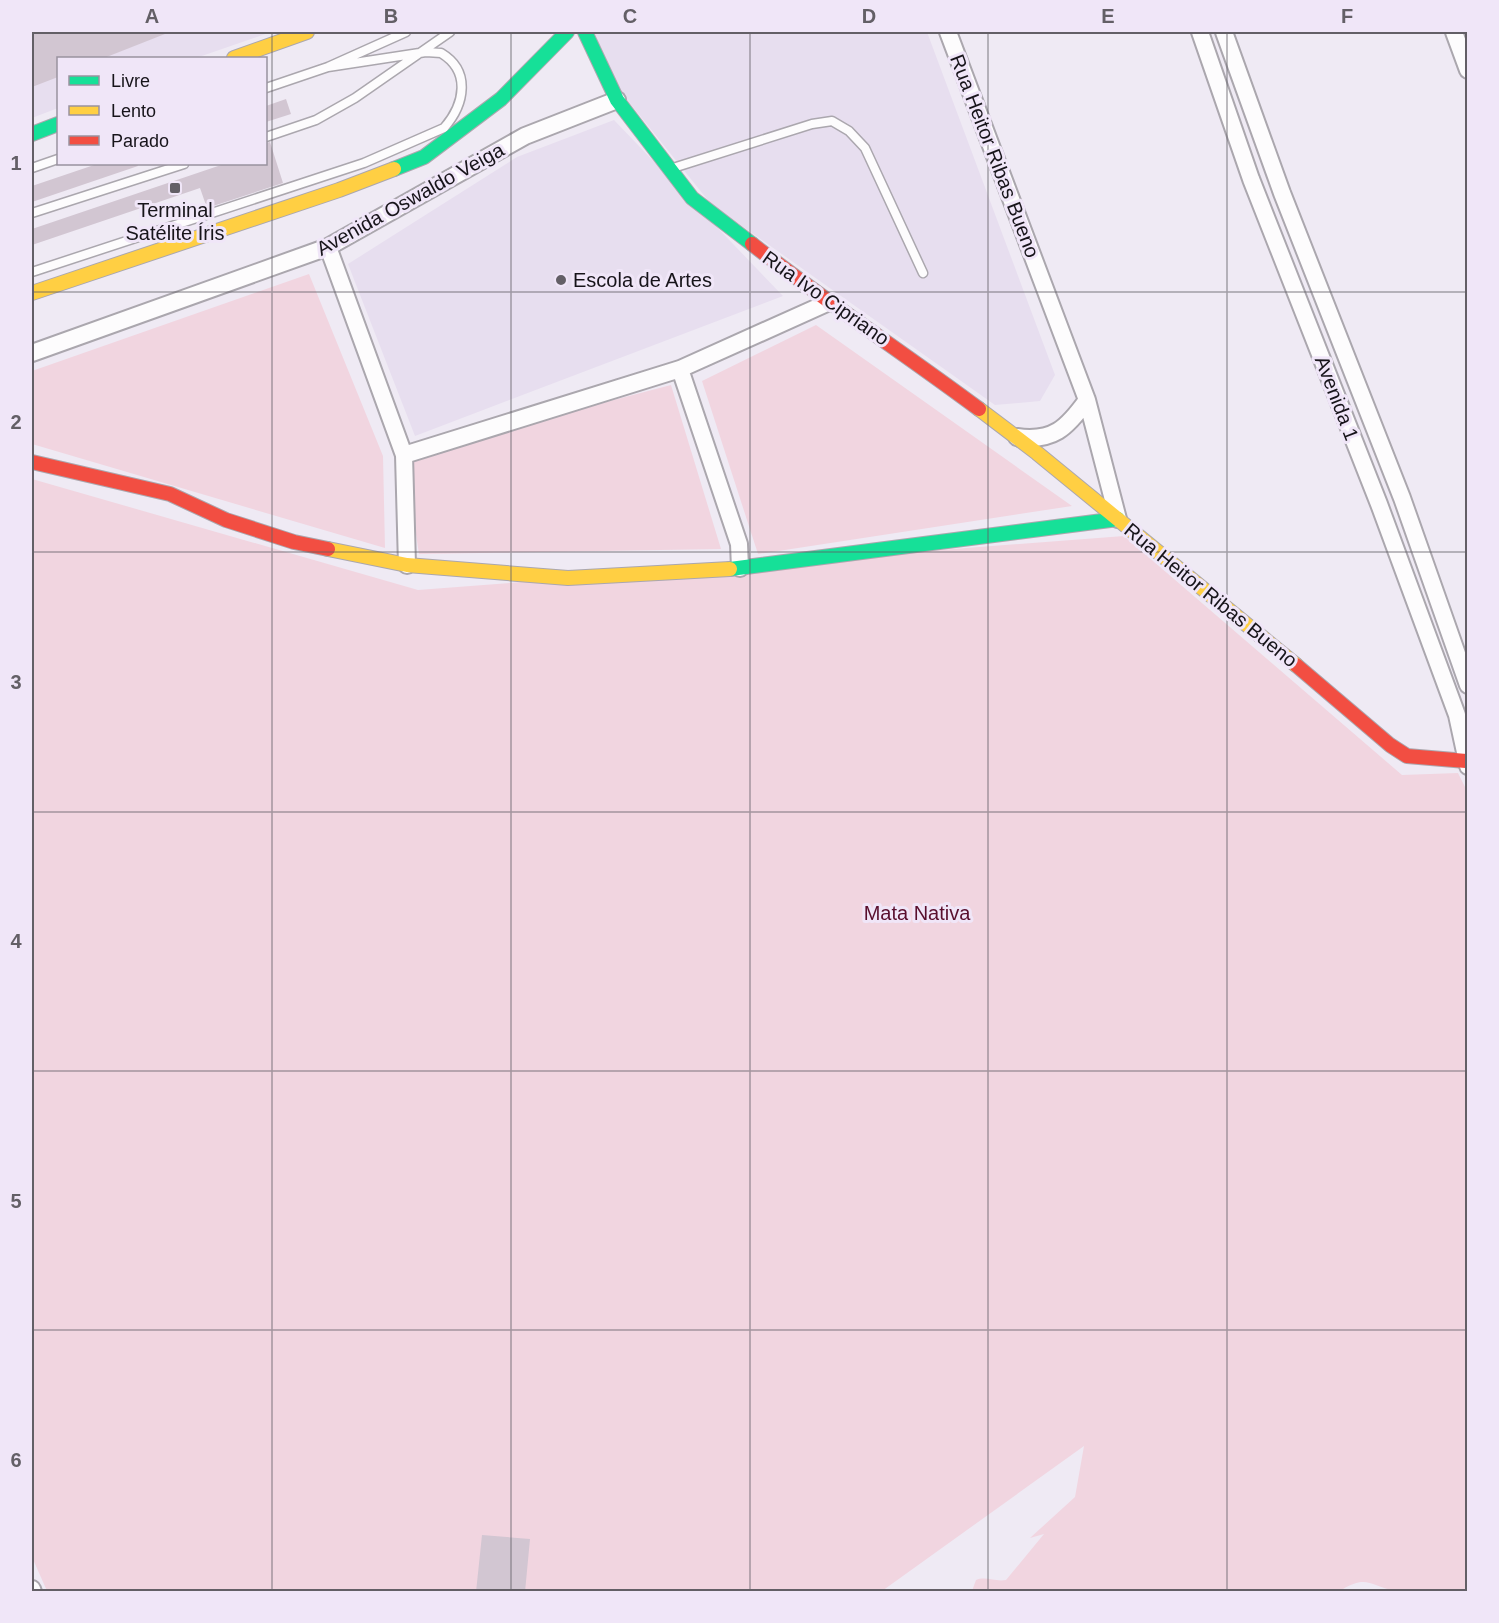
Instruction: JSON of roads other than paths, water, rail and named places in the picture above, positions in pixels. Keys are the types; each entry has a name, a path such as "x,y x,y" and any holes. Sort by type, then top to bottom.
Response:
{"street":[{"path":"237,57 307,32"},
{"path":"32,293 339,190 424,157 501,99 567,32"},
{"name":"Rua Ivo Cipriano","path":"585,32 616,100 692,198 827,303 892,344 1118,519"},
{"name":"Rua Heitor Ribas Bueno","path":"948,32 1087,400 1118,519 1398,751 1407,756 1426,760 1467,763"},
{"name":"Avenida 1","path":"1200,32 1251,179 1464,722 1467,763"},
{"name":"Avenida 1","path":"1224,32 1282,193 1402,498 1467,685"},
{"path":"1454,32 1467,70"},
{"name":"Avenida Oswaldo Veiga","path":"32,353 328,247 525,136 616,100"},
{"path":"32,134 57,124"},
{"path":"328,247 404,455 407,565"},
{"path":"404,455 680,369 827,303"},
{"path":"680,369 739,544 740,568"},
{"path":"1013,436 1044,438 1058,432 1075,417 1087,400"},
{"path":"32,462 170,494 226,520 294,542 407,565 568,578 740,568 1118,519"}],"lane":[{"path":"267,88 328,67 406,32"},
{"path":"267,137 316,120 355,98 450,32"},
{"path":"32,272 364,163 444,128 453,117 461,99 463,82 460,70 441,53 418,54 328,67"},
{"path":"669,169 812,124 832,121 849,130 865,148 923,273"},
{"path":"32,168 57,159"},
{"path":"32,213 181,165"}],"place":[{"name":"Terminal Satélite Íris","path":"175,188"},
{"name":"Escola de Artes","path":"561,280"}],"park label":[{"name":"Mata Nativa","path":"917,913"}]}
